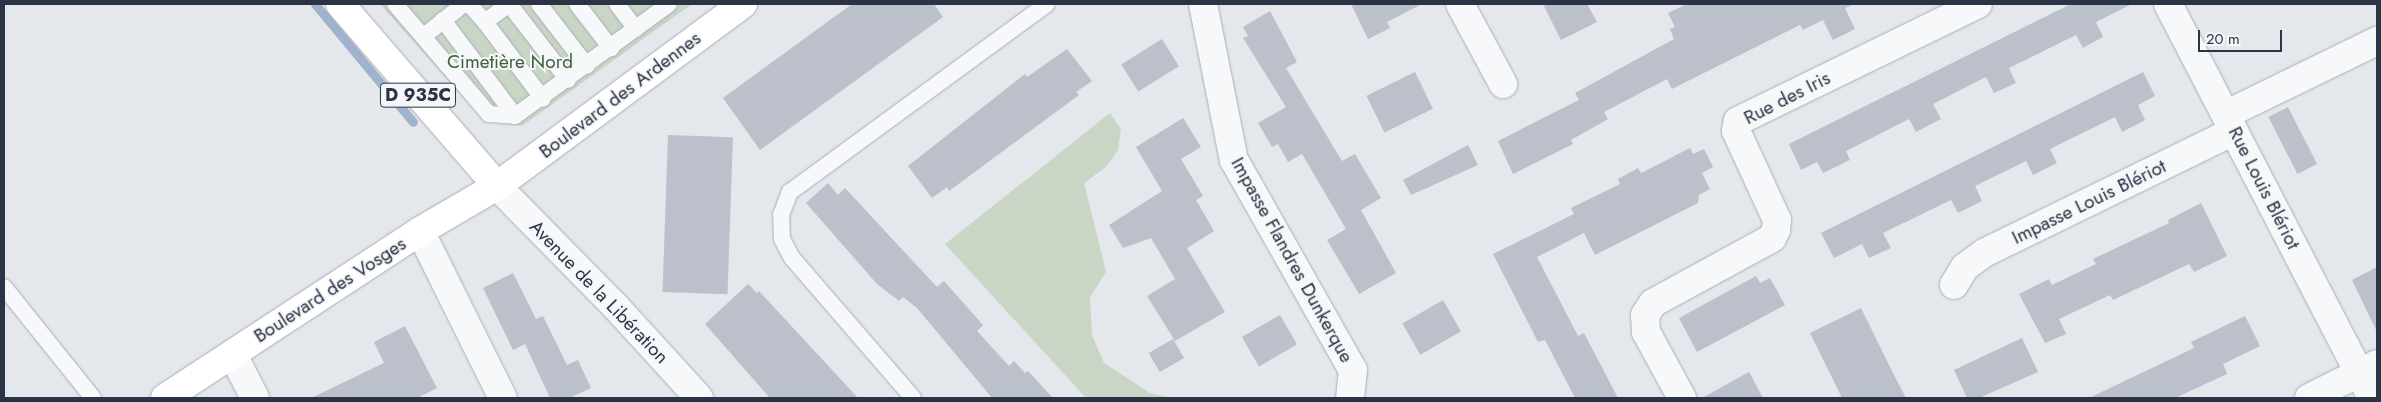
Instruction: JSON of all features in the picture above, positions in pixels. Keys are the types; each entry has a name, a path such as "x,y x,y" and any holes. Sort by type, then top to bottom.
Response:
{"main road":[{"name":"D 935C","path":"340,4 497,186"},
{"name":"Boulevard des Ardennes","path":"497,186 743,4"},
{"name":"Boulevard des Vosges","path":"165,398 420,231 497,186"}],"street":[{"name":"Impasse Flandres Dunkerque","path":"1203,4 1234,160 1353,370 1350,398"},
{"path":"1460,4 1503,84"},
{"name":"Rue des Iris","path":"1682,398 1646,332 1645,315 1653,303 1772,238 1776,230 1777,220 1736,131 1738,121 1978,4"},
{"name":"Rue Louis Blériot","path":"2168,4 2231,122 2368,368 2372,398"},
{"name":"Impasse Louis Blériot","path":"1954,285 1965,267 1984,253 2231,122 2377,41"},
{"name":"Avenue de la Libération","path":"497,186 616,307 700,398"},
{"path":"420,231 503,398"},
{"path":"233,354 255,398"},
{"path":"2309,398 2368,368"}],"lane":[{"path":"395,4 489,114 515,116 543,99 636,28 661,6"},
{"path":"424,36 464,4"},
{"path":"469,4 543,99"},
{"path":"484,22 509,4 568,80"},
{"path":"539,4 586,66"},
{"path":"577,4 610,48"},
{"path":"617,4 636,28"},
{"path":"914,398 792,258 782,239 782,215 790,192 1047,4"},
{"path":"444,20 515,116"},
{"path":"4,287 93,398"}],"green space":[{"name":"Cimetière Nord","path":"380,4 692,4 522,126 482,118"},
{"path":"1110,113 1121,129 1118,150 1106,167 1084,183 1106,272 1090,297 1092,335 1104,363 1150,393 1171,398 1086,398 945,244"}],"building":[{"path":"852,4 934,4 943,17 760,150 723,98"},
{"path":"1351,4 1422,4 1387,22 1390,28 1368,39"},
{"path":"1543,4 1587,4 1597,22 1561,40"},
{"path":"1687,4 1854,4 1845,8 1855,29 1833,40 1823,20 1803,30 1800,25 1672,89 1667,79 1604,112 1608,119 1571,140 1573,144 1513,174 1498,141 1579,100 1575,93 1674,39 1670,29 1675,27 1668,13"},
{"path":"2071,4 2132,4 2096,22 2103,37 2083,48 2076,35 2009,68 2016,83 1994,93 1986,77 1933,104 1941,119 1916,132 1909,119 1846,151 1850,160 1823,173 1817,162 1801,170 1789,144"},
{"path":"1270,11 1297,62 1286,68 1342,161 1355,154 1381,198 1361,210 1396,273 1359,294 1327,240 1346,229 1302,154 1288,162 1278,144 1272,147 1258,123 1286,107 1243,38 1248,36 1243,27"},
{"path":"1162,39 1179,66 1138,92 1121,64"},
{"path":"1067,49 1092,81 1076,92 1079,95 949,191 947,187 932,198 908,166 1025,74 1027,77"},
{"path":"1415,72 1433,109 1384,133 1366,96"},
{"path":"2143,72 2155,96 2138,105 2145,120 2122,132 2115,117 2050,149 2057,163 2033,175 2026,161 1975,186 1982,201 1958,213 1951,200 1883,233 1891,248 1869,258 1862,244 1834,258 1821,233"},
{"path":"2288,107 2317,164 2297,174 2268,117"},
{"path":"1183,118 1201,147 1181,159 1203,196 1196,200 1214,231 1187,248 1225,312 1175,341 1147,296 1175,279 1151,238 1123,248 1109,225 1162,191 1136,147"},
{"path":"668,135 733,137 727,294 663,292"},
{"path":"1468,145 1478,165 1411,195 1403,180"},
{"path":"1690,148 1693,154 1704,149 1713,167 1702,173 1710,189 1699,195 1698,203 1595,255 1584,233 1537,257 1578,336 1584,333 1618,398 1575,398 1545,340 1538,342 1493,254 1574,214 1571,208 1620,184 1618,179 1638,168 1641,173"},
{"path":"828,183 838,195 845,188 937,287 944,281 983,325 977,331 1009,366 1014,361 1025,373 1028,371 1053,398 992,398 917,308 903,297 899,301 877,284 806,203"},
{"path":"2201,203 2227,256 2194,272 2189,264 2113,300 2110,295 2059,319 2066,334 2045,343 2019,294 2049,279 2052,285 2096,264 2093,259 2169,223 2168,220"},
{"path":"2377,267 2377,332 2352,280"},
{"path":"513,273 536,319 543,316 567,365 578,360 591,388 569,398 550,398 525,344 513,350 483,288"},
{"path":"1756,276 1760,283 1770,278 1785,305 1697,352 1679,318"},
{"path":"748,284 757,293 759,291 858,398 770,398 705,324"},
{"path":"1443,300 1461,331 1420,355 1402,324"},
{"path":"1861,308 1906,398 1842,398 1810,333"},
{"path":"1280,315 1297,344 1259,366 1242,337"},
{"path":"2245,316 2260,346 2223,364 2227,374 2175,398 2089,398 2194,348 2191,342"},
{"path":"405,326 437,388 417,398 311,398 384,363 374,342"},
{"path":"2022,338 2038,372 1979,398 1967,398 1954,370"},
{"path":"1173,339 1184,358 1160,372 1149,353"},
{"path":"1749,372 1763,398 1702,398"}],"waterway":[{"path":"315,4 413,122"}]}
